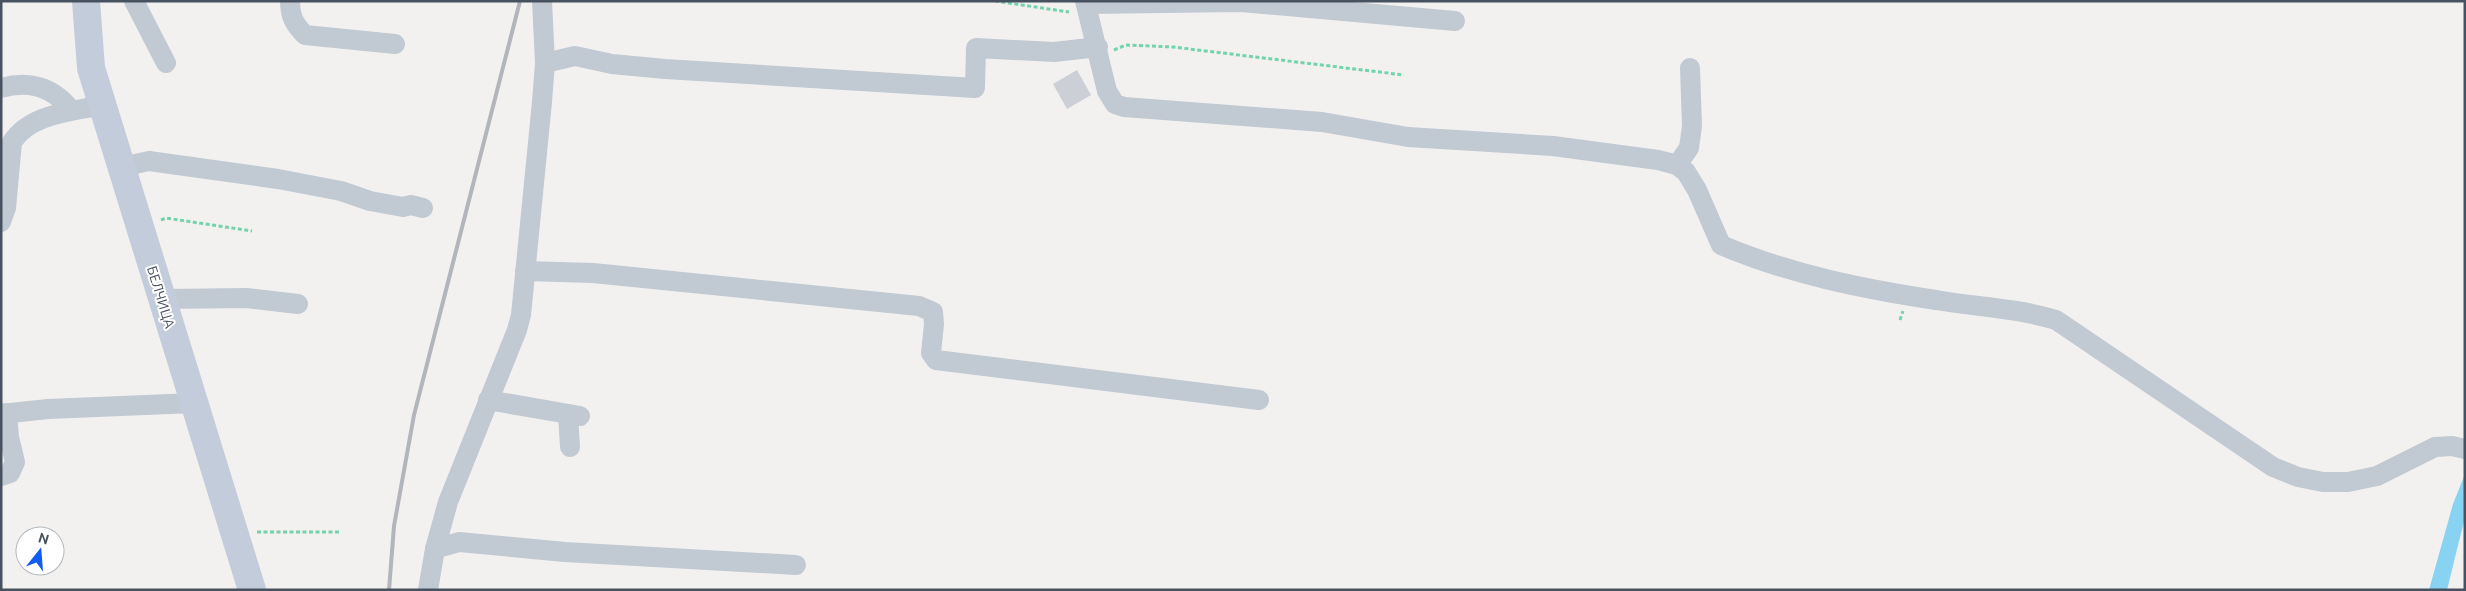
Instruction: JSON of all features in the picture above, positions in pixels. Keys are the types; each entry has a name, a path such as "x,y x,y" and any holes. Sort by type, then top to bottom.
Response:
{"main road":[{"name":"БЕЛЧИЦА","path":"86,1 91,68 252,590"}],"street":[{"path":"134,1 166,63"},
{"path":"290,1 290,14 296,26 305,35 396,44"},
{"path":"428,590 435,549 448,502 517,330 525,271 545,64 542,1"},
{"path":"1455,22 1241,2 1087,6 1107,91 1115,104 1124,107 1322,122 1408,137 1553,146 1636,156 1677,165 1686,172 1697,190 1721,245 1786,269 1836,282 1936,300 2016,310 2056,320 2273,467 2298,477 2323,482 2348,482 2377,476 2435,447 2452,446 2465,449"},
{"path":"545,64 575,56 612,64 665,69 975,88 976,48 1054,52 1099,51"},
{"path":"1677,165 1689,148 1693,111 1690,68"},
{"path":"1,88 18,84 34,85 49,90 63,101 70,110"},
{"path":"1,222 6,208 12,142 17,135 29,126 70,110 102,105"},
{"path":"122,167 149,161 177,164 278,179 341,191 370,201 403,207 411,205 423,208"},
{"path":"525,271 593,273 919,306 933,312 934,324 931,353 936,360 1259,400"},
{"path":"162,299 247,298 298,304"},
{"path":"488,400 574,415 570,447"},
{"path":"1,476 10,473 15,462 4,414 48,409 194,403"},
{"path":"435,549 459,542 565,552 796,565"}],"path":[{"path":"995,1 1087,6"},
{"path":"1099,51 1126,45 1173,47 1336,65 1404,75"},
{"path":"139,224 166,218 252,231"},
{"path":"234,532 341,532"}],"water":[{"path":"2465,474 2465,517 2447,590 2429,590 2453,504"}],"building":[{"path":"1077,70 1091,95 1067,109 1053,84"}],"railway":[{"path":"389,590 394,526 414,415 520,1"}]}
